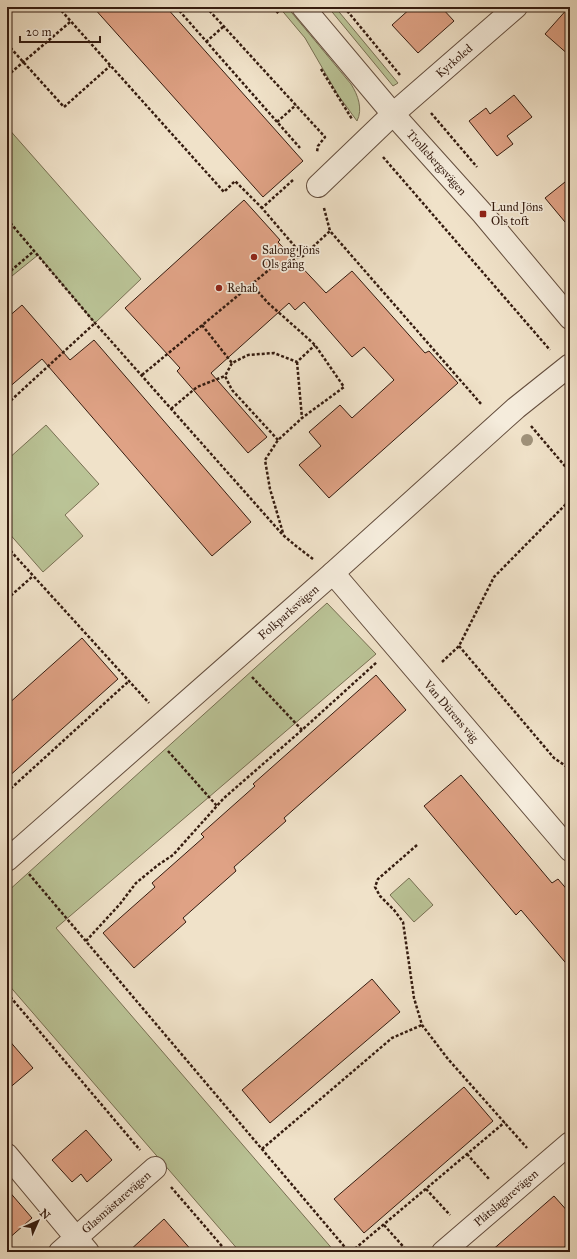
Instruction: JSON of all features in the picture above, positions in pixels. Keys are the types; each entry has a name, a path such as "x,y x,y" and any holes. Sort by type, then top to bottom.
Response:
{"street":[{"name":"Trollebergsvägen","path":"303,7 392,114 482,214 570,318"},
{"name":"Kyrkoled","path":"324,181 392,114 416,95 516,7"},
{"name":"Folkparksvägen","path":"10,858 333,573 516,408 567,367"},
{"name":"Van Dürens väg","path":"333,573 570,850"},
{"name":"Plåtslagarevägen","path":"443,1252 570,1143"},
{"path":"7,1155 82,1245"},
{"name":"Glasmästarevägen","path":"60,1252 82,1245 155,1168"}],"path":[{"path":"58,7 224,192 235,181 262,208 303,256"},
{"path":"176,7 300,148"},
{"path":"206,7 325,137 318,146 316,160 324,181"},
{"path":"273,7 282,19"},
{"path":"344,7 480,171"},
{"path":"7,76 70,22"},
{"path":"206,42 224,26"},
{"path":"7,44 64,107 110,66"},
{"path":"319,67 354,122 458,245 567,367"},
{"path":"277,122 296,105"},
{"path":"262,208 294,179"},
{"path":"7,219 171,409 283,535 333,573"},
{"path":"142,375 270,269 303,256 330,231 439,354 498,424"},
{"path":"7,274 34,251"},
{"path":"251,284 268,303 315,345 344,387 302,418 278,440 265,460 270,489 283,535"},
{"path":"7,404 96,323"},
{"path":"202,325 232,363"},
{"path":"297,362 315,345"},
{"path":"171,409 197,387 225,376 232,363 248,355 274,353 297,362"},
{"path":"297,362 302,418"},
{"path":"225,376 232,390 278,440"},
{"path":"516,408 570,472"},
{"path":"424,679 459,646 494,577 570,500"},
{"path":"7,547 129,681 158,727 217,806"},
{"path":"7,599 33,576"},
{"path":"86,941 120,904 136,883 173,855 224,798 302,730 395,645"},
{"path":"459,646 554,758 570,769"},
{"path":"235,659 302,730"},
{"path":"7,792 129,681"},
{"path":"417,845 378,879 375,887 380,896 394,910 403,922 414,998 422,1025 448,1059 543,1166"},
{"path":"10,858 86,941 350,1252 505,1122"},
{"path":"7,993 227,1252"},
{"path":"262,1149 392,1038 422,1025"},
{"path":"467,1154 506,1198"},
{"path":"426,1189 466,1232"},
{"path":"384,1225 408,1252"}],"green space":[{"path":"279,7 287,7 351,84 356,93 360,107 357,121 338,95 305,38"},
{"path":"328,7 335,7 398,83 393,86"},
{"path":"7,127 141,279 95,323 38,255 7,280"},
{"path":"46,425 99,484 65,515 83,536 43,572 7,531 7,460"},
{"path":"327,603 376,654 56,928 335,1252 240,1252 7,983 7,892"},
{"path":"409,878 433,905 414,922 390,895"}],"building":[{"path":"93,7 166,7 303,161 263,197"},
{"path":"412,7 441,7 454,21 418,53 392,25"},
{"path":"570,7 570,56 545,34"},
{"path":"514,95 532,117 507,136 513,144 497,156 469,121 486,108 490,114"},
{"path":"570,178 570,228 545,198"},
{"path":"244,200 280,240 278,242 326,293 352,271 425,353 429,351 458,383 329,498 299,465 321,446 309,432 340,405 352,418 394,380 364,347 352,357 304,302 295,310 289,303 211,373 267,437 248,453 177,371 180,368 125,308"},
{"path":"22,305 70,360 94,340 251,522 212,556 42,359 7,389 7,318"},
{"path":"82,638 118,679 7,778 7,705"},
{"path":"376,675 406,710 284,818 286,821 234,867 236,871 183,918 186,922 134,968 103,933 155,887 152,883 204,837 201,834 255,786 253,784"},
{"path":"461,775 552,883 558,879 570,893 570,968 521,910 516,915 424,806"},
{"path":"372,979 400,1012 270,1123 242,1090"},
{"path":"7,1038 33,1068 7,1090"},
{"path":"464,1087 493,1121 364,1233 334,1199"},
{"path":"86,1130 112,1160 87,1182 81,1174 72,1182 52,1160"},
{"path":"7,1189 32,1218 7,1240"},
{"path":"554,1196 570,1214 570,1242 559,1252 490,1252"},
{"path":"164,1219 193,1252 128,1252"}],"place":[{"name":"Lund Jöns Ols toft","path":"483,214"},
{"name":"Salong Jöns Ols gång","path":"254,257"},
{"name":"Rehab","path":"219,288"}]}
